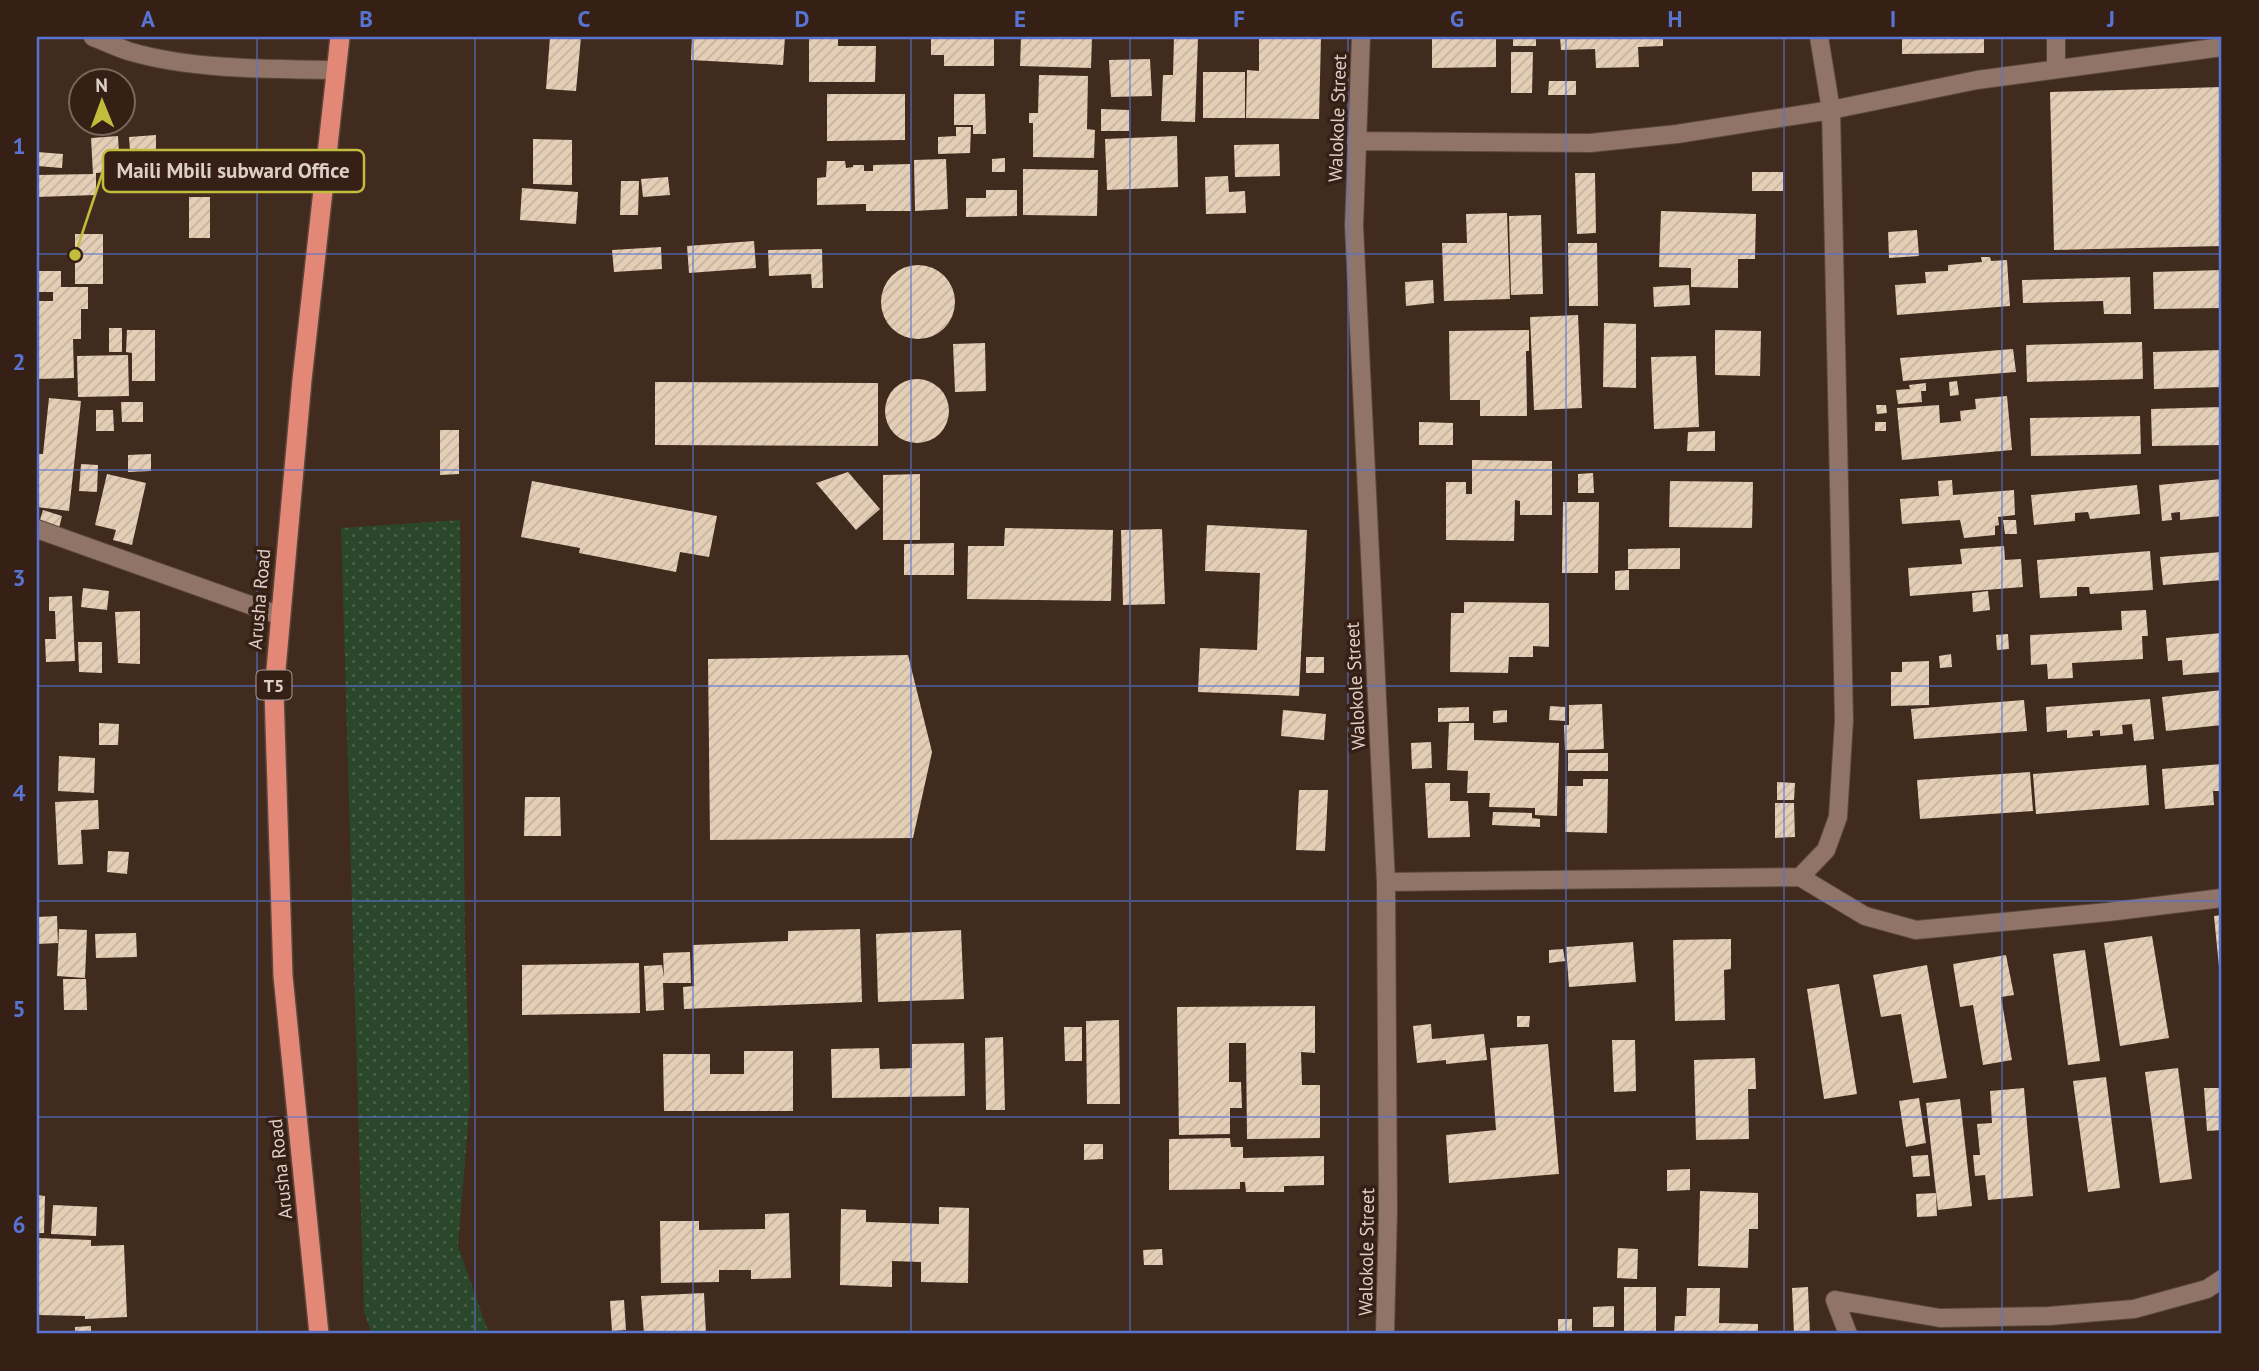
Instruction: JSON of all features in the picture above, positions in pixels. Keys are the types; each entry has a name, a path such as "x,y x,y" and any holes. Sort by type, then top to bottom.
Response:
{"highway":[{"name":"Arusha Road","path":"319,1334 284,976 274,692 302,380 340,37"}],"street":[{"path":"93,37 128,51 179,61 250,69 336,70"},
{"name":"Walokole Street","path":"1361,37 1354,226 1386,882 1388,1211 1385,1334"},
{"path":"1800,877 1826,850 1838,817 1844,720 1830,110 1819,37"},
{"path":"2056,37 2056,68"},
{"path":"1356,141 1590,143 1677,134 1830,110 1977,80 2222,47"},
{"path":"37,529 281,616"},
{"path":"1386,882 1800,877 1865,916 1916,930 2222,898"},
{"path":"1848,1334 1835,1300 1940,1318 2049,1316 2134,1309 2207,1289 2222,1279"}],"green space":[{"path":"460,520 465,940 470,1101 458,1246 489,1334 372,1334 364,1312 341,528"}],"building":[{"path":"550,37 581,37 576,91 546,89"},
{"path":"692,37 785,37 783,65 691,60"},
{"path":"809,37 838,37 838,46 876,46 875,82 809,82"},
{"path":"931,37 994,37 994,66 944,66 944,55 931,55"},
{"path":"1021,37 1092,37 1091,68 1020,66"},
{"path":"1174,37 1198,38 1195,122 1161,121 1163,75 1173,75"},
{"path":"1259,37 1321,37 1319,119 1246,118 1247,70 1259,71"},
{"path":"1432,37 1496,37 1496,67 1432,68"},
{"path":"1513,37 1536,37 1536,46 1513,46"},
{"path":"1560,37 1663,37 1663,46 1638,47 1639,67 1596,68 1595,49 1561,50"},
{"path":"1902,37 1984,37 1984,53 1902,54"},
{"path":"1511,52 1533,52 1532,93 1511,93"},
{"path":"1150,59 1152,96 1111,97 1109,60"},
{"path":"1203,72 1245,72 1245,118 1203,118"},
{"path":"1039,75 1088,76 1087,129 1095,130 1094,158 1033,157 1033,123 1029,123 1029,113 1038,113"},
{"path":"1549,81 1576,81 1576,95 1548,95"},
{"path":"2222,87 2222,246 2054,250 2050,92"},
{"path":"827,94 905,94 905,140 827,141"},
{"path":"954,94 985,94 986,134 973,134 973,125 954,125"},
{"path":"1101,109 1129,110 1129,131 1101,131"},
{"path":"956,127 971,127 970,153 938,154 938,137 956,136"},
{"path":"156,135 156,149 130,151 129,137"},
{"path":"118,136 120,171 96,173 96,195 37,197 37,175 93,174 91,138"},
{"path":"1177,136 1178,187 1107,190 1105,139"},
{"path":"533,139 572,140 572,185 533,184"},
{"path":"1279,144 1280,176 1235,177 1234,145"},
{"path":"37,152 63,154 62,168 37,166"},
{"path":"1005,158 1005,172 992,172 992,159"},
{"path":"946,159 948,209 915,211 914,160"},
{"path":"827,161 845,161 846,168 864,165 864,171 873,171 873,165 910,164 911,211 866,211 866,204 817,205 817,178 826,177"},
{"path":"1023,169 1098,170 1097,216 1023,215"},
{"path":"1752,172 1783,172 1783,191 1752,191"},
{"path":"1575,173 1595,173 1596,233 1577,234"},
{"path":"1228,176 1229,192 1245,191 1246,213 1206,214 1205,177"},
{"path":"668,177 670,195 643,197 641,179"},
{"path":"621,181 639,181 638,215 620,215"},
{"path":"522,188 578,192 576,224 520,220"},
{"path":"986,190 1017,190 1017,216 966,217 966,198 986,198"},
{"path":"189,197 210,197 210,238 189,238"},
{"path":"1661,211 1756,214 1755,259 1738,259 1738,288 1691,287 1691,268 1659,267"},
{"path":"1507,213 1510,299 1444,301 1442,243 1467,243 1466,214"},
{"path":"1541,215 1543,294 1511,295 1509,216"},
{"path":"1917,230 1919,256 1889,258 1888,232"},
{"path":"75,234 103,234 103,284 75,284"},
{"path":"754,241 756,268 689,273 687,246"},
{"path":"1568,243 1597,243 1598,306 1569,306"},
{"path":"661,247 662,269 614,272 612,250"},
{"path":"822,249 823,288 812,288 811,274 769,276 768,250"},
{"path":"1981,257 1990,257 1991,261 2007,260 2010,306 1897,315 1895,285 1926,283 1925,272 1948,271 1948,265 1982,262"},
{"path":"918,265 939,271 949,281 955,302 949,323 939,333 918,339 897,333 887,323 881,302 887,281 897,271"},
{"path":"2222,270 2222,308 2154,309 2153,272"},
{"path":"37,271 61,271 61,287 88,287 88,309 81,309 81,339 73,339 74,378 37,379 37,301 53,301 53,292 37,292"},
{"path":"2130,277 2131,314 2104,314 2103,301 2023,303 2022,280"},
{"path":"1433,280 1434,303 1406,306 1405,282"},
{"path":"1689,285 1690,305 1654,307 1653,287"},
{"path":"1578,315 1582,408 1534,410 1530,317"},
{"path":"1604,323 1636,324 1636,388 1603,387"},
{"path":"109,328 122,328 122,352 109,352"},
{"path":"127,330 155,330 155,381 132,381 132,353 126,352"},
{"path":"1529,330 1529,351 1526,351 1527,416 1480,416 1480,400 1450,400 1449,331"},
{"path":"1715,330 1761,331 1760,376 1715,375"},
{"path":"2142,342 2143,379 2027,382 2026,345"},
{"path":"985,343 986,391 955,392 953,344"},
{"path":"2013,349 2016,372 1903,381 1900,358"},
{"path":"2222,350 2222,387 2154,389 2153,352"},
{"path":"128,355 129,396 78,397 77,356"},
{"path":"1696,356 1699,427 1654,429 1651,357"},
{"path":"911,379 923,379 940,388 947,399 947,423 940,434 923,443 911,443 899,438 890,429 885,417 885,405 890,393 899,384"},
{"path":"1957,381 1959,395 1950,396 1949,382"},
{"path":"655,382 878,383 878,446 655,445"},
{"path":"1926,383 1926,391 1921,391 1922,402 1898,404 1896,390 1910,389 1909,385"},
{"path":"2007,396 2012,450 1902,460 1897,408 1939,405 1940,423 1961,421 1960,411 1976,409 1975,399"},
{"path":"49,398 81,401 69,511 37,507 37,454 43,454"},
{"path":"121,402 143,402 143,422 122,422"},
{"path":"1876,405 1886,405 1887,413 1877,414"},
{"path":"2222,407 2222,445 2152,446 2151,409"},
{"path":"96,410 113,410 114,431 96,431"},
{"path":"2140,416 2141,454 2031,456 2030,418"},
{"path":"1419,422 1453,423 1453,445 1419,445"},
{"path":"1875,422 1886,422 1886,431 1875,431"},
{"path":"440,430 459,430 459,474 440,475"},
{"path":"1715,431 1715,451 1687,451 1688,432"},
{"path":"151,454 151,471 128,472 128,455"},
{"path":"1472,460 1552,461 1552,515 1520,515 1520,501 1515,500 1514,541 1446,540 1446,482 1466,482 1466,494 1472,494"},
{"path":"81,464 98,465 97,492 79,491"},
{"path":"848,472 880,509 856,530 816,483"},
{"path":"1593,473 1594,493 1578,493 1578,474"},
{"path":"107,474 146,483 132,545 113,540 116,530 95,525"},
{"path":"920,474 920,540 883,540 883,475"},
{"path":"2222,479 2222,516 2180,520 2180,512 2171,513 2172,520 2162,521 2159,485"},
{"path":"1952,480 1953,495 2014,490 2015,515 1998,517 1999,525 1995,526 1995,535 1964,538 1960,520 1902,524 1900,499 1939,496 1938,481"},
{"path":"532,481 717,516 709,557 680,552 676,572 579,553 580,548 521,537"},
{"path":"1670,481 1753,482 1752,528 1669,527"},
{"path":"2137,485 2140,514 2090,519 2088,512 2075,513 2075,521 2034,525 2031,495"},
{"path":"1563,502 1599,502 1598,573 1562,573"},
{"path":"43,510 62,516 59,528 39,523"},
{"path":"2003,520 2016,520 2017,534 2005,534"},
{"path":"1207,525 1307,530 1299,696 1198,692 1200,648 1257,650 1260,573 1205,571"},
{"path":"1005,528 1113,530 1111,601 967,599 968,546 1004,546"},
{"path":"1162,529 1165,604 1123,605 1121,530"},
{"path":"954,543 954,575 904,575 904,544"},
{"path":"2004,546 2005,560 2021,559 2023,587 1910,596 1908,568 1962,564 1960,549"},
{"path":"1680,548 1680,569 1628,569 1628,549"},
{"path":"2150,551 2153,590 2090,594 2089,587 2077,587 2077,596 2040,598 2037,560"},
{"path":"2222,552 2222,580 2163,585 2160,557"},
{"path":"1629,570 1629,590 1615,590 1615,571"},
{"path":"83,588 109,591 107,610 81,607"},
{"path":"1988,591 1990,610 1973,612 1972,593"},
{"path":"72,596 75,661 46,662 45,639 56,639 55,611 49,611 49,597"},
{"path":"1464,602 1549,603 1549,647 1533,646 1533,657 1509,657 1508,673 1450,672 1451,613 1464,613"},
{"path":"2146,610 2148,636 2142,636 2143,659 2072,663 2073,678 2048,679 2047,664 2031,665 2030,635 2122,630 2121,611"},
{"path":"140,611 140,664 118,663 115,612"},
{"path":"2222,633 2222,672 2183,675 2182,660 2168,661 2166,638"},
{"path":"2008,634 2009,649 1997,650 1996,635"},
{"path":"78,642 102,642 102,673 79,672"},
{"path":"1951,654 1952,667 1940,668 1939,656"},
{"path":"908,655 932,752 913,838 710,840 708,659"},
{"path":"1306,657 1324,657 1324,673 1306,673"},
{"path":"1929,661 1929,705 1891,706 1891,672 1902,672 1902,662"},
{"path":"2222,690 2222,725 2166,731 2162,697"},
{"path":"2150,699 2154,739 2134,741 2132,724 2122,725 2123,734 2100,736 2100,730 2092,731 2093,736 2067,738 2067,730 2047,732 2046,707"},
{"path":"2024,700 2027,731 1914,739 1911,709"},
{"path":"1602,704 1604,749 1565,750 1564,725 1569,725 1569,705"},
{"path":"1550,706 1565,707 1565,721 1549,720"},
{"path":"1469,707 1469,721 1438,722 1438,708"},
{"path":"1283,710 1326,714 1324,740 1281,736"},
{"path":"1507,710 1507,722 1493,723 1493,711"},
{"path":"99,723 119,724 118,745 99,745"},
{"path":"1449,723 1474,723 1474,740 1559,743 1557,816 1535,815 1535,808 1489,807 1490,793 1467,793 1468,771 1447,770"},
{"path":"1431,742 1432,768 1412,769 1411,743"},
{"path":"1568,753 1608,753 1608,771 1568,771"},
{"path":"59,756 95,758 94,793 58,791"},
{"path":"2222,764 2222,791 2213,791 2214,805 2165,809 2162,769"},
{"path":"2146,765 2149,805 2036,814 2033,774"},
{"path":"2030,772 2033,811 1920,819 1917,780"},
{"path":"1583,779 1608,779 1607,833 1565,832 1565,786 1583,786"},
{"path":"1777,782 1795,783 1794,800 1777,800"},
{"path":"1425,783 1450,783 1450,801 1468,801 1470,837 1428,838"},
{"path":"1299,790 1328,790 1325,851 1296,850"},
{"path":"525,797 560,797 561,836 524,836"},
{"path":"98,800 99,829 81,830 83,864 58,865 55,802"},
{"path":"1775,803 1794,803 1795,837 1775,838"},
{"path":"1493,812 1532,813 1532,818 1540,819 1540,827 1492,825"},
{"path":"108,851 129,852 127,874 107,872"},
{"path":"2222,915 2222,977 2220,977 2214,916"},
{"path":"57,916 58,943 37,944 37,917"},
{"path":"59,929 87,930 85,978 57,976"},
{"path":"860,929 862,1002 684,1009 683,987 694,986 693,945 788,941 788,931"},
{"path":"961,930 964,999 878,1002 876,934"},
{"path":"136,933 137,957 96,958 95,934"},
{"path":"2152,936 2169,1038 2120,1046 2104,943"},
{"path":"1731,939 1731,969 1724,970 1725,1020 1675,1021 1673,940"},
{"path":"1633,942 1636,982 1569,987 1566,947"},
{"path":"1563,949 1565,961 1549,963 1549,950"},
{"path":"2085,950 2100,1061 2068,1065 2053,954"},
{"path":"690,952 691,983 663,983 664,1010 646,1011 644,966 662,965 664,977 663,953"},
{"path":"2006,955 2014,995 2001,997 2012,1060 1983,1065 1973,1005 1960,1007 1953,964"},
{"path":"639,963 640,1013 522,1015 522,965"},
{"path":"1927,965 1947,1078 1913,1083 1901,1014 1881,1017 1873,975"},
{"path":"63,979 86,979 87,1010 64,1010"},
{"path":"1839,984 1857,1094 1824,1099 1807,989"},
{"path":"1315,1006 1315,1053 1301,1052 1302,1085 1320,1085 1320,1138 1247,1139 1246,1043 1229,1043 1229,1082 1241,1082 1242,1108 1230,1108 1230,1134 1179,1135 1177,1007"},
{"path":"1517,1016 1530,1016 1529,1027 1517,1027"},
{"path":"1119,1020 1120,1104 1087,1104 1086,1021"},
{"path":"1431,1024 1432,1039 1484,1034 1487,1060 1446,1064 1446,1060 1417,1063 1413,1026"},
{"path":"1064,1027 1082,1027 1082,1061 1065,1061"},
{"path":"1003,1037 1005,1110 986,1110 985,1038"},
{"path":"1612,1040 1635,1040 1636,1091 1614,1092"},
{"path":"964,1043 965,1096 832,1098 831,1049 879,1048 880,1069 912,1068 912,1044"},
{"path":"1548,1044 1559,1174 1449,1183 1446,1135 1496,1130 1490,1048"},
{"path":"744,1051 793,1051 793,1111 664,1111 663,1054 710,1054 710,1074 744,1074"},
{"path":"1755,1058 1756,1089 1748,1089 1749,1139 1696,1140 1694,1060"},
{"path":"2178,1068 2192,1179 2160,1183 2145,1072"},
{"path":"2106,1077 2120,1188 2088,1192 2073,1081"},
{"path":"2024,1088 2033,1196 1988,1200 1985,1175 1975,1176 1973,1155 1980,1155 1977,1124 1992,1123 1990,1091"},
{"path":"2204,1088 2222,1088 2222,1130 2207,1131"},
{"path":"1919,1098 1926,1143 1906,1147 1899,1101"},
{"path":"1960,1099 1972,1206 1938,1210 1926,1103"},
{"path":"1230,1138 1231,1147 1243,1147 1243,1158 1324,1156 1324,1185 1284,1186 1284,1192 1246,1192 1245,1182 1240,1182 1240,1189 1169,1190 1169,1139"},
{"path":"1084,1144 1103,1144 1103,1159 1084,1160"},
{"path":"1928,1155 1930,1176 1913,1177 1911,1156"},
{"path":"1690,1169 1690,1190 1667,1191 1667,1170"},
{"path":"1700,1191 1758,1193 1758,1229 1749,1229 1748,1268 1698,1266"},
{"path":"1936,1193 1937,1216 1917,1217 1916,1194"},
{"path":"37,1195 45,1196 44,1233 37,1233"},
{"path":"53,1205 97,1207 96,1236 51,1234"},
{"path":"939,1207 969,1208 968,1283 921,1282 921,1262 892,1261 892,1287 840,1285 841,1209 866,1210 866,1222 939,1224"},
{"path":"789,1213 791,1278 751,1279 751,1270 719,1270 719,1282 661,1283 660,1221 699,1221 699,1230 765,1229 765,1214"},
{"path":"37,1238 91,1240 91,1246 124,1245 127,1317 85,1319 85,1316 37,1315"},
{"path":"1618,1248 1638,1249 1637,1279 1617,1278"},
{"path":"1162,1249 1163,1265 1144,1265 1143,1250"},
{"path":"1624,1287 1656,1287 1656,1334 1624,1334"},
{"path":"1808,1287 1810,1334 1794,1334 1792,1288"},
{"path":"1687,1288 1720,1288 1719,1323 1758,1324 1758,1334 1674,1334 1675,1316 1686,1316"},
{"path":"704,1293 706,1334 644,1334 641,1296"},
{"path":"624,1300 626,1330 612,1331 610,1301"},
{"path":"1614,1306 1614,1327 1593,1327 1593,1307"},
{"path":"1558,1319 1572,1319 1572,1332 1558,1332"},
{"path":"91,1326 91,1334 75,1334 75,1327"}],"place":[{"name":"Maili Mbili subward Office","path":"75,255"}]}
